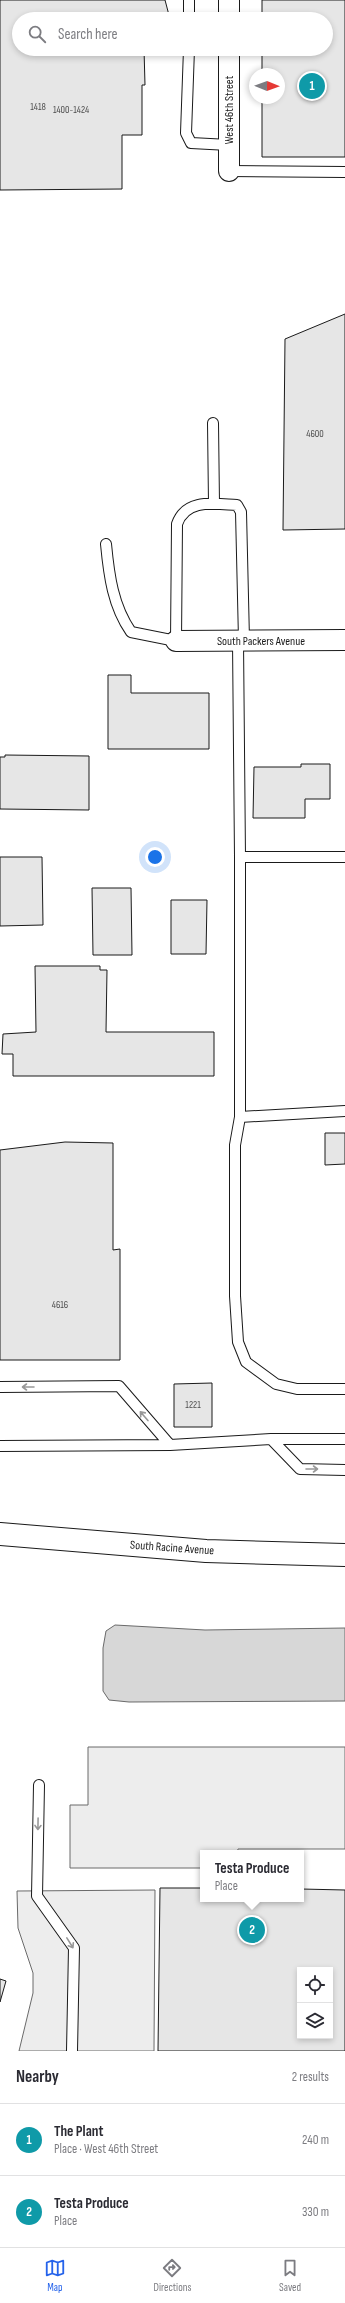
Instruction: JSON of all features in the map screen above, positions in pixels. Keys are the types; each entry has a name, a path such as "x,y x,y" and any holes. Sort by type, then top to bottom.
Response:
{"street":[{"path":"229,0 229,12"},
{"name":"West 46th Street","path":"229,56 229,171"},
{"name":"South Packers Avenue","path":"176,641 345,640"},
{"name":"South Racine Avenue","path":"0,1534 206,1551 345,1555"}],"lane":[{"path":"189,0 189,12"},
{"path":"189,56 186,133 191,143 229,145"},
{"path":"229,171 345,172"},
{"path":"213,422 214,504"},
{"path":"106,544 110,580 121,617 131,632 176,641 177,524 179,517 188,508 198,505 237,505 241,512 240,1117 235,1145 235,1296 238,1342 246,1362 276,1384 297,1389 345,1388"},
{"path":"240,857 345,857"},
{"path":"240,1117 345,1111"},
{"path":"0,1387 119,1386 170,1445"},
{"path":"271,1439 300,1469 345,1470"},
{"path":"0,1446 170,1445 271,1439 345,1439"},
{"path":"39,1785 37,1896 74,1948 72,2051"}],"shaded area":[{"path":"115,1625 205,1630 345,1628 345,1701 129,1702 109,1700 103,1691 103,1648 106,1631"},
{"path":"88,1747 345,1747 345,1849 200,1850 200,1868 70,1868 70,1805 88,1805"},
{"path":"155,1890 154,2051 19,2051 33,1993 33,1973 18,1928 17,1891"}],"building":[{"path":"0,0 165,0 168,12 12,12 12,56 144,56 145,85 142,85 142,135 122,135 122,189 0,190"},
{"path":"262,0 345,0 345,157 262,157 262,104 285,104 285,68 262,68 262,56 333,56 333,12 262,12"},
{"path":"345,314 345,529 283,530 285,339"},
{"path":"108,675 131,675 131,693 209,693 209,749 108,749"},
{"path":"5,755 89,756 89,810 0,809 0,757 5,757"},
{"path":"301,764 330,764 330,799 305,799 305,818 253,818 254,767 301,767"},
{"path":"0,857 42,857 43,925 0,926"},
{"path":"92,888 131,888 132,955 93,955"},
{"path":"171,900 207,900 206,954 171,954"},
{"path":"35,966 100,966 100,970 107,970 106,1032 214,1032 214,1076 13,1076 13,1054 2,1054 3,1034 36,1032"},
{"path":"325,1133 345,1133 345,1164 325,1165"},
{"path":"65,1142 113,1143 113,1250 120,1249 120,1360 0,1360 0,1150"},
{"path":"212,1383 212,1427 174,1427 174,1384"},
{"path":"160,1888 200,1888 200,1902 304,1902 304,1889 345,1890 345,2051 158,2051"},
{"path":"0,1979 6,1981 0,2002"}],"place":[{"name":"The Plant","path":"312,86"},
{"name":"Testa Produce","path":"252,1930"}]}
